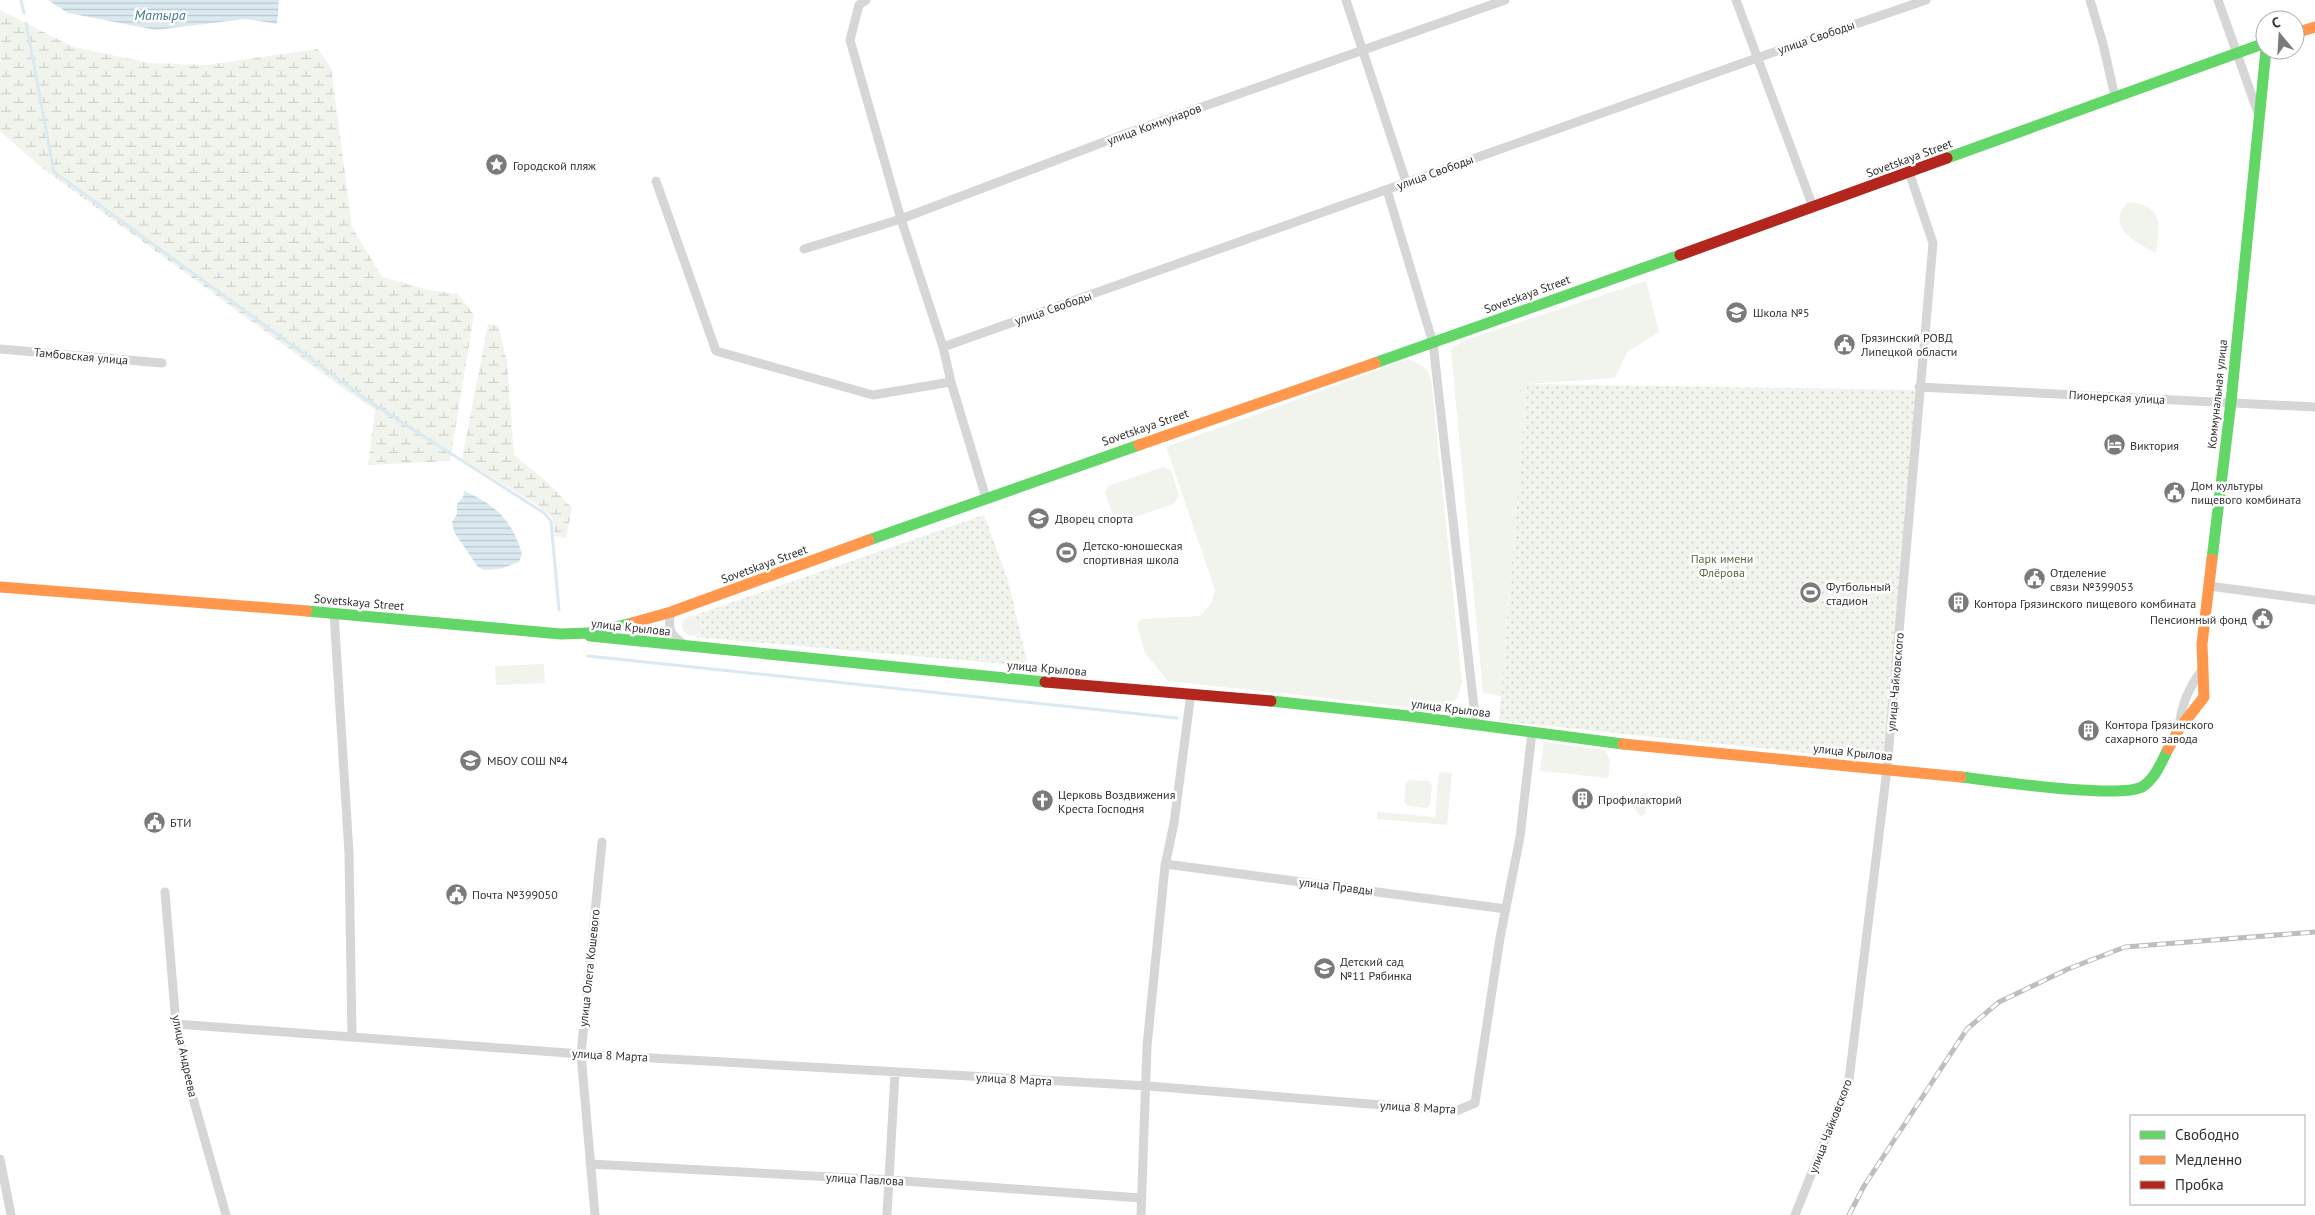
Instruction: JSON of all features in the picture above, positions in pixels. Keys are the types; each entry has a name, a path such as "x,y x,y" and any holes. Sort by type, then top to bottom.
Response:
{"main road":[{"name":"Sovetskaya Street","path":"0,587 573,634 622,626 671,612 986,498 1433,343 2255,46"},
{"name":"Коммунальная улица","path":"2179,729 2204,697 2202,644 2231,402 2265,60"},
{"name":"улица Крылова","path":"573,634 1044,682 1190,693 1617,743 2108,792 2141,787 2155,775 2179,729"}],"street":[{"path":"1346,0 1406,182"},
{"name":"улица Коммунаров","path":"804,250 901,219 1125,134 1504,0"},
{"path":"1736,0 1813,207"},
{"name":"улица Свободы","path":"944,347 1406,182 1926,0"},
{"path":"2090,0 2103,44 2115,97"},
{"name":"Коммунальная улица","path":"2218,0 2260,120"},
{"path":"862,2 850,40 901,219 944,347 951,382 986,498"},
{"name":"улица Чайковского","path":"1795,1215 1849,1080 1887,769 1933,243 1909,172"},
{"path":"656,181 716,351 873,395 951,382"},
{"path":"1387,190 1433,343 1476,725"},
{"name":"Тамбовская улица","path":"0,349 162,363"},
{"name":"Пионерская улица","path":"1919,387 2315,406"},
{"path":"2209,586 2315,600"},
{"name":"улица Крылова","path":"671,612 668,624 670,631 674,638 686,646"},
{"path":"334,613 349,853 352,1037"},
{"path":"2179,729 2181,708 2190,685 2202,670"},
{"path":"1141,1215 1147,1046 1166,864 1174,823 1190,693"},
{"name":"улица 8 Марта","path":"176,1024 581,1054 1145,1086 1456,1111 1468,1108 1475,1103 1506,908 1520,837 1532,732"},
{"name":"улица Олега Кошевого","path":"594,1215 581,1054 602,842"},
{"name":"улица Правды","path":"1166,864 1506,908"},
{"name":"улица Андреева","path":"165,892 176,1024 189,1084 226,1215"},
{"path":"887,1215 895,1073"},
{"path":"0,1159 11,1215"},
{"name":"улица Павлова","path":"590,1164 890,1180 1141,1198"}],"green space":[{"path":"0,10 73,47 149,63 207,65 318,49 331,68 352,227 382,277 429,290 458,294 474,315 450,461 368,465 375,410 41,167 0,131"},
{"path":"2133,202 2151,209 2158,220 2156,253 2126,234 2121,227 2121,212 2127,203"},
{"path":"1646,281 1659,332 1627,352 1615,378 1527,384 1501,696 1483,693 1451,350 1462,341"},
{"path":"488,324 498,326 507,361 514,455 547,482 572,508 566,538 555,536 552,517 537,505 462,459"},
{"path":"1408,359 1425,367 1431,378 1462,682 1458,696 1449,709 1436,710 1168,681 1145,653 1137,625 1141,619 1200,616 1212,603 1215,590 1166,447"},
{"name":"Парк имени Флёрова","path":"1527,384 1917,390 1885,761 1499,721"},
{"path":"1163,467 1171,470 1179,495 1175,503 1121,522 1114,518 1105,493 1108,486"},
{"path":"984,515 1008,580 1027,662 1019,665 694,637 700,634 703,626 701,621 693,616"},
{"path":"692,616 699,619 702,626 699,633 692,636 685,633 682,626 685,619"},
{"path":"544,664 545,683 496,685 495,666"},
{"path":"1544,742 1605,750 1610,760 1608,778 1540,771"},
{"path":"1439,772 1452,773 1447,825 1377,819 1377,812 1435,817"},
{"path":"1410,780 1429,781 1432,785 1430,804 1426,808 1408,806 1404,802 1406,783"},
{"path":"1648,793 1645,814 1640,816 1627,799"}],"water":[{"name":"Матыра","path":"48,0 279,0 277,24 246,19 156,30 68,13"},
{"path":"464,491 494,508 508,523 522,554 519,562 500,569 485,570 478,567 454,532 452,522 457,514 457,504 463,497"}],"waterway":[{"path":"21,0 24,13"},
{"path":"26,23 54,172 370,402 544,513 551,521 559,610"},
{"path":"588,656 1177,718"}],"railway":[{"path":"1849,1215 1864,1186 1967,1029 1999,1002 2068,969 2125,947 2315,932"}],"traffic: fast":[{"path":"1947,158 2255,47"},
{"path":"2212,559 2231,402 2265,60"},
{"path":"1375,363 1680,255"},
{"path":"869,540 1139,445"},
{"path":"307,611 561,634 589,633 632,623"},
{"path":"590,636 1045,682"},
{"path":"1271,701 1409,716 1623,744"},
{"path":"1961,777 2055,788 2108,791 2128,790 2142,787 2151,780 2168,749"}],"traffic: slow":[{"path":"2305,30 2315,27"},
{"path":"1139,445 1375,363"},
{"path":"632,623 671,612 869,540"},
{"path":"2168,749 2179,729 2204,697 2202,644 2212,559"},
{"path":"0,587 307,611"},
{"path":"1623,744 1961,777"}],"traffic: jam":[{"path":"1680,255 1947,158"},
{"path":"1045,682 1271,701"}],"place":[{"name":"Городской пляж","path":"497,165"},
{"name":"Школа №5","path":"1737,312"},
{"name":"Грязинский РОВД Липецкой области","path":"1845,344"},
{"name":"Виктория","path":"2114,445"},
{"name":"Дом культуры пищевого комбината","path":"2175,492"},
{"name":"Дворец спорта","path":"1039,518"},
{"name":"Детско-юношеская спортивная школа","path":"1067,552"},
{"name":"Отделение связи №399053","path":"2034,579"},
{"name":"Футбольный стадион","path":"1810,593"},
{"name":"Контора Грязинского пищевого комбината","path":"1958,603"},
{"name":"Пенсионный фонд","path":"2263,619"},
{"name":"Контора Грязинского сахарного завода","path":"2089,731"},
{"name":"МБОУ СОШ №4","path":"471,760"},
{"name":"Профилакторий","path":"1582,799"},
{"name":"Церковь Воздвижения Креста Господня","path":"1042,801"},
{"name":"БТИ","path":"154,822"},
{"name":"Почта №399050","path":"456,894"},
{"name":"Детский сад №11 Рябинка","path":"1324,968"}]}
